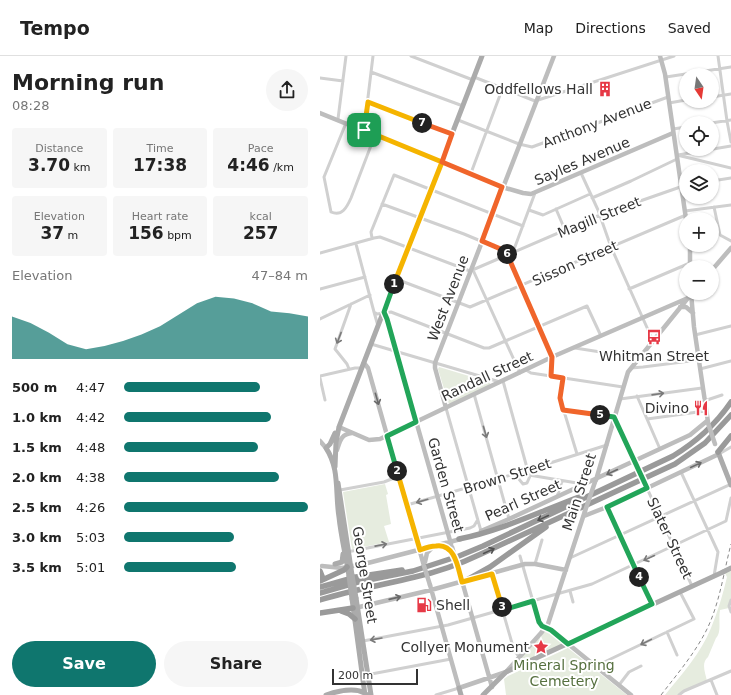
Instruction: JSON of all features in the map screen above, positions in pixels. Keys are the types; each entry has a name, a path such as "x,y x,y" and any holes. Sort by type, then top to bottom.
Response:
{"highway":[{"path":"320,593 348,585 412,571 468,552 668,459 690,445 709,428 731,402"},
{"path":"320,600 348,592 413,578 453,566 661,471 684,458 712,437 731,415"},
{"path":"718,453 731,436"},
{"path":"459,540 498,529 616,483"},
{"path":"463,581 488,568 528,539 564,516"},
{"path":"320,581 344,570 349,566"},
{"path":"320,581 322,576 321,568"},
{"path":"320,587 361,576 400,570 412,571"},
{"path":"320,613 340,611 355,607"},
{"path":"340,611 349,614 355,619"}],"main road":[{"path":"326,448 330,444 339,427 482,56"},
{"name":"West Avenue","path":"446,408 435,363 535,101 554,56"},
{"path":"661,58 666,77 679,165"},
{"name":"Sayles Avenue","path":"320,113 471,173 502,187 523,193 535,193 673,131"},
{"path":"719,262 731,248"},
{"name":"Randall Street","path":"339,427 371,440 378,440 552,357 680,300"},
{"name":"Main Street","path":"483,695 546,628 585,514 606,445 615,425 614,418 627,375 652,341 687,300"},
{"path":"692,300 705,411 718,453 731,484"},
{"path":"680,308 686,307 693,313"},
{"name":"Garden Street","path":"384,312 438,496 448,532 450,548 463,581"},
{"path":"363,365 368,368 416,538 420,550 424,556 424,566 461,695"},
{"name":"Pearl Street","path":"349,566 459,540 510,520 584,484 595,481 635,463 690,435 708,422"},
{"path":"335,467 339,427"},
{"path":"335,455 343,436 354,433"},
{"name":"George Street","path":"320,441 326,448 335,467 340,523 347,552"},
{"path":"585,514 607,507 646,486 681,472 718,453"},
{"name":"George Street","path":"336,477 340,490 350,575 365,676"},
{"path":"321,568 341,563 343,559 340,523"},
{"path":"424,556 435,546 450,548"},
{"path":"335,564 349,566"},
{"path":"355,607 492,574 523,565 534,564 566,570"},
{"path":"321,568 349,566"},
{"path":"459,688 506,672 731,568"},
{"path":"463,581 492,686"},
{"name":"George Street","path":"355,607 355,619 360,642"},
{"path":"546,628 551,630 631,695"},
{"path":"352,690 359,686 365,676"},
{"path":"326,695 352,690 358,690 365,694 365,676"},
{"path":"365,676 371,695"}],"street":[{"path":"338,119 346,56"},
{"path":"364,130 373,56"},
{"path":"411,56 503,87 535,101 661,58 674,56"},
{"path":"718,56 731,142"},
{"path":"666,77 731,67"},
{"path":"371,72 463,106"},
{"path":"320,78 343,81"},
{"path":"471,173 503,87"},
{"path":"719,96 731,94"},
{"name":"Anthony Avenue","path":"458,120 519,144 532,147 668,97"},
{"path":"669,103 679,101"},
{"path":"368,102 452,134"},
{"path":"719,122 731,120"},
{"path":"346,123 322,177 331,212 338,213 347,208 375,134"},
{"path":"673,131 679,129"},
{"path":"592,198 631,181 677,157 731,146"},
{"path":"677,157 731,168"},
{"path":"581,173 652,341"},
{"path":"372,238 371,232 394,174 523,226"},
{"path":"719,180 731,178"},
{"name":"Magill Street","path":"508,254 599,216 679,187"},
{"path":"513,252 535,193"},
{"path":"529,210 543,215 590,194"},
{"path":"382,204 482,241 503,250 508,254 552,357 551,376"},
{"name":"Sisson Street","path":"696,212 714,207 731,205"},
{"path":"714,207 720,235 731,241"},
{"path":"556,209 565,230"},
{"name":"Sisson Street","path":"396,279 470,307 679,218"},
{"path":"320,253 380,237 471,271 487,301 520,373"},
{"path":"356,244 378,326"},
{"path":"471,271 508,254"},
{"path":"629,288 679,269"},
{"path":"320,289 365,277"},
{"path":"320,319 370,295"},
{"path":"349,369 347,364 335,349 351,304"},
{"path":"374,312 377,314 391,312 446,332 484,348 489,348 587,306 600,336"},
{"path":"695,335 731,326"},
{"path":"371,344 501,381 530,476 527,483 523,484 516,473"},
{"path":"573,348 639,358"},
{"path":"631,368 643,368 698,360"},
{"path":"700,369 731,361"},
{"path":"324,400 320,377 363,365"},
{"path":"526,370 529,372 623,388"},
{"path":"563,378 560,398 577,454"},
{"path":"620,399 702,388"},
{"path":"474,394 510,520"},
{"path":"704,401 722,395"},
{"path":"637,396 660,449"},
{"name":"West Avenue","path":"446,408 480,531"},
{"path":"563,410 614,418"},
{"path":"647,419 705,411"},
{"name":"Slater Street","path":"615,425 635,463 692,586"},
{"name":"Brown Street","path":"407,505 528,470 606,445"},
{"path":"718,453 731,447"},
{"path":"681,472 718,552 714,576"},
{"path":"340,490 384,482 399,476"},
{"path":"530,476 584,484"},
{"path":"557,497 562,481"},
{"path":"570,558 731,484"},
{"path":"360,642 442,627 592,584 726,521 731,498"},
{"path":"607,507 652,604"},
{"path":"347,552 473,527 477,521"},
{"path":"534,564 542,540"},
{"path":"520,556 539,622 546,628"},
{"path":"492,574 514,650 519,657"},
{"path":"570,591 573,602"},
{"path":"596,666 694,619 680,592"},
{"path":"731,601 729,606 731,612"},
{"path":"667,632 677,655"},
{"path":"365,676 451,659"},
{"path":"619,685 629,672 641,666"},
{"path":"679,695 684,691 731,671"},
{"path":"711,680 717,695"},
{"path":"436,695 459,688"}],"green space":[{"path":"439,367 489,382 491,385 450,404 448,402 438,369"},
{"path":"385,484 388,494 386,495 391,524 384,526 389,542 352,549 343,492"},
{"path":"731,567 731,598 729,608 720,610 719,632 704,665 707,681 679,695 665,695 691,663 707,637 716,615 727,577 724,571"},
{"path":"545,628 567,643 507,671"},
{"name":"Mineral Spring Cemetery","path":"568,648 627,695 506,695 504,679"}],"railway":[{"path":"661,695 692,654 708,627 719,596 731,544"}],"place":[{"name":"Oddfellows Hall","path":"605,89"},
{"name":"Whitman Street","path":"654,337"},
{"name":"Divino","path":"701,408"},
{"name":"Shell","path":"424,605"},
{"name":"Collyer Monument","path":"541,647"}],"route":[{"path":"364,130 368,102 452,134 442,162 502,187 482,241 503,250 508,254 552,357 551,376 563,378 560,398 563,410 614,417 647,488 607,507 652,604 568,644 551,630 542,626 539,622 533,601 503,610 492,574 462,582 455,559 448,548 435,546 420,550 387,436 416,422 384,312 442,162 364,130"}]}
